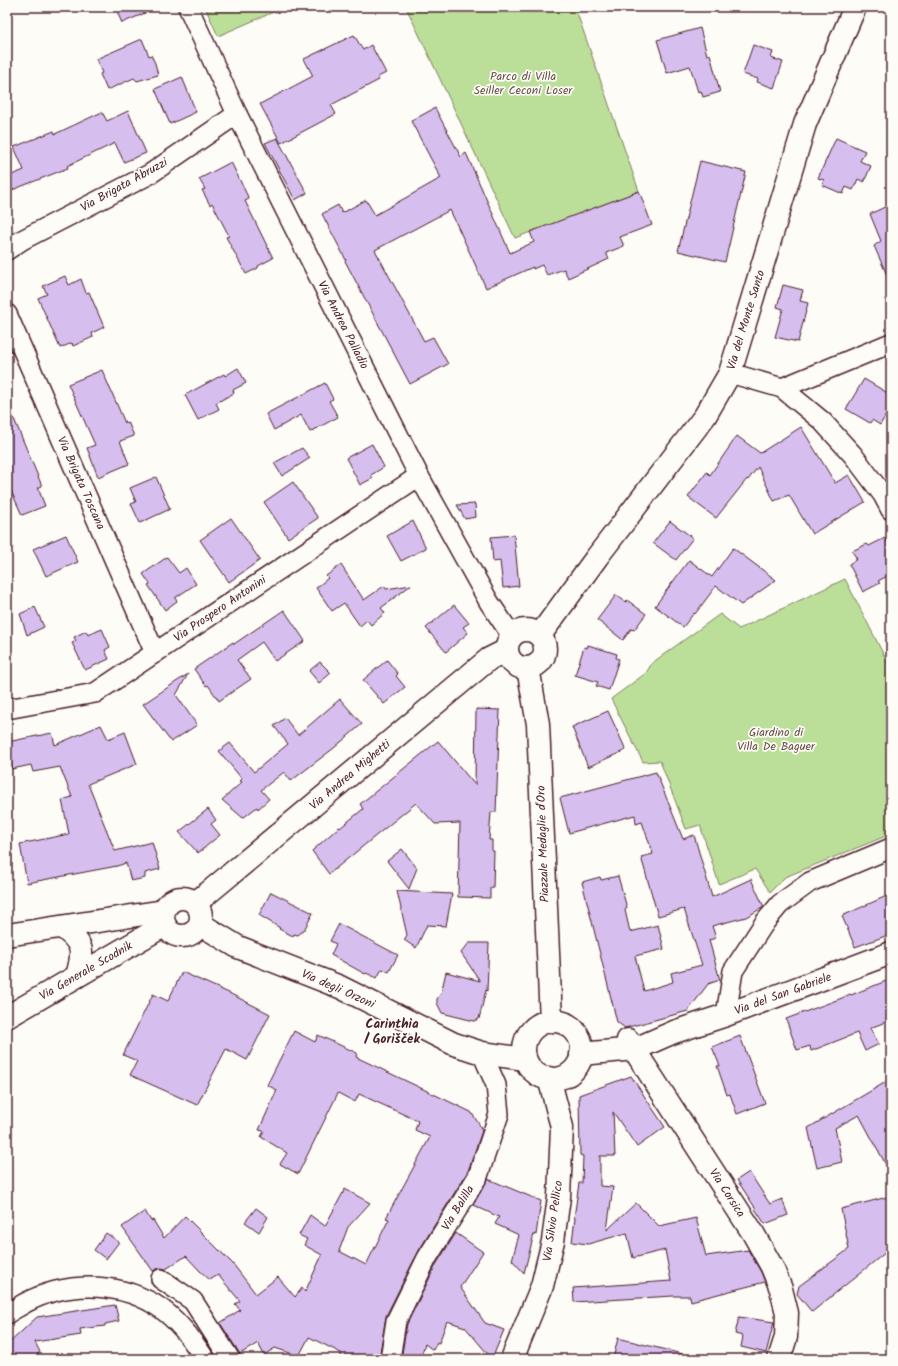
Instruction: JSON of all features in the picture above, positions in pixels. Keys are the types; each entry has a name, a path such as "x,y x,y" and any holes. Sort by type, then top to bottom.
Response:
{"main road":[{"name":"Via del Monte Santo","path":"540,635 597,557 705,416 730,373 805,124 855,7"},
{"path":"517,631 533,631 540,635 546,648 541,662 528,668 520,668 514,664 509,657 509,643 517,631"},
{"name":"Via Andrea Mighetti","path":"195,903 509,643"},
{"name":"Piazzale Medaglie d'Oro","path":"528,668 538,724 551,1021"},
{"path":"181,897 195,903 199,908 201,916 200,924 196,930 190,934 175,936 169,931 164,918 167,904 173,899 181,897"},
{"path":"7,935 62,927 164,918"},
{"name":"Via Generale Scodnik","path":"7,1017 77,976 164,918"},
{"name":"Via degli Orzoni","path":"200,924 238,947 340,987 454,1044 482,1053 525,1059"},
{"path":"62,927 75,936 81,948 81,959 77,976"},
{"name":"Via del San Gabriele","path":"581,1050 631,1045 674,1032 726,1015 891,953"},
{"path":"551,1021 567,1025 574,1030 579,1037 581,1050 579,1063 570,1073 558,1079 541,1076 534,1072 525,1059 524,1044 531,1031 543,1023 551,1021"},
{"name":"Via Corsica","path":"631,1045 753,1233 772,1267 781,1289 787,1313 786,1337 779,1359"},
{"name":"Via Silvio Pellico","path":"512,1359 542,1286 553,1241 559,1197 562,1127 549,1078"}],"street":[{"name":"Via Andrea Palladio","path":"188,7 237,114 419,476 489,602 509,643"},
{"name":"Via Brigata Abruzzi","path":"7,250 22,240 150,174 237,114"},
{"name":"Via Brigata Toscana","path":"7,314 155,653"},
{"path":"782,388 891,343"},
{"path":"730,373 782,388 822,421 853,455 883,495 891,510"},
{"name":"Via Prospero Antonini","path":"7,709 95,693 419,476"},
{"path":"726,1015 733,971 765,922 780,904 810,882 891,848"},
{"name":"Via Balilla","path":"390,1359 396,1321 427,1258 478,1176 499,1114 496,1084 482,1053"},
{"path":"161,1279 193,1300 230,1359"},
{"path":"7,1314 31,1300 57,1290 81,1287 107,1288 132,1294 154,1304 179,1324 205,1359"}],"green space":[{"path":"205,7 285,7 218,36"},
{"name":"Parco di Villa Seiller Ceconi Loser","path":"406,7 575,7 639,191 515,238"},
{"name":"Giardino di Villa De Baguer","path":"845,579 891,669 891,834 785,877 770,892 755,869 719,884 700,825 686,829 660,761 643,762 611,699 646,673 652,663 720,614 739,629"}],"building":[{"path":"115,7 159,7 122,23"},
{"path":"700,28 707,55 710,54 720,92 703,97 701,91 698,92 690,66 667,73 657,40"},
{"path":"354,35 363,50 371,45 386,73 378,77 379,80 331,105 336,114 281,143 260,104 313,76 304,59"},
{"path":"142,39 149,56 151,55 155,63 158,75 137,81 134,78 107,90 100,74 102,73 96,59"},
{"path":"753,45 773,52 771,58 783,62 774,88 757,82 758,79 743,74"},
{"path":"182,77 196,112 170,124 155,89"},
{"path":"435,108 461,157 466,153 510,253 534,242 530,232 639,191 652,225 620,237 624,246 606,253 609,259 568,278 564,269 547,275 542,265 533,269 533,267 486,288 450,210 375,250 424,341 433,337 448,364 410,384 322,214 338,205 342,213 366,200 375,215 441,178 411,121"},
{"path":"128,111 146,153 124,162 115,143 67,166 68,168 7,192 7,177 24,170 14,147 54,131 55,134 102,112 107,121"},
{"path":"277,138 307,193 295,200 265,143"},
{"path":"836,138 865,151 860,161 871,166 864,182 858,179 853,190 846,187 843,194 822,185 824,180 818,178"},
{"path":"700,161 746,172 725,262 678,251"},
{"path":"231,162 249,199 245,201 273,258 246,274 226,237 229,236 212,203 210,205 202,190 205,189 199,179"},
{"path":"891,204 891,284 874,246 881,241 870,214"},
{"path":"65,276 69,285 81,279 86,293 89,292 104,327 92,333 93,337 73,346 72,343 60,348 38,298 47,294 43,286"},
{"path":"783,285 803,290 800,301 808,303 798,342 775,337 783,309 777,307"},
{"path":"238,368 246,383 233,390 234,393 216,403 219,409 198,420 185,395 224,374 225,376"},
{"path":"102,370 125,423 128,422 134,436 120,441 129,464 98,477 87,448 95,445 68,384"},
{"path":"864,379 891,395 891,407 880,425 872,420 870,423 846,409"},
{"path":"325,383 333,399 329,401 338,417 310,432 301,415 274,430 266,414"},
{"path":"7,402 42,486 38,488 45,506 22,515 7,482"},
{"path":"801,427 835,483 849,475 865,502 812,534 789,495 774,501 758,467 716,518 688,497 707,472 710,475 737,436 760,453"},
{"path":"372,444 384,467 371,475 373,478 360,485 346,458"},
{"path":"302,448 310,458 282,476 274,463"},
{"path":"156,477 170,509 140,523 131,504 136,502 130,488"},
{"path":"293,482 318,518 288,538 264,502"},
{"path":"475,504 476,517 465,519 457,505"},
{"path":"231,518 260,560 229,582 200,540"},
{"path":"413,521 426,548 401,561 387,536"},
{"path":"670,521 693,538 676,560 653,543"},
{"path":"66,535 78,562 46,576 33,549"},
{"path":"514,535 519,586 503,588 500,561 493,562 491,537"},
{"path":"885,538 891,550 891,574 878,581 880,583 863,592 849,564 857,559 852,551 867,544 869,546"},
{"path":"733,548 776,580 741,605 716,586 683,627 655,606 689,560 712,577"},
{"path":"167,557 179,573 186,568 196,584 175,598 177,601 165,610 148,585 150,584 143,574"},
{"path":"341,565 364,600 384,586 386,589 411,585 381,608 385,613 371,625 367,620 360,626 344,603 332,611 316,588 328,578 326,576"},
{"path":"616,595 626,602 627,600 646,614 634,630 631,629 623,640 597,620"},
{"path":"454,605 469,623 463,627 468,633 446,652 426,628"},
{"path":"35,607 44,627 27,635 20,614"},
{"path":"284,610 305,641 275,661 262,642 237,660 251,679 219,701 194,669"},
{"path":"102,629 110,647 105,650 109,659 85,670 72,643 76,641 74,637 86,631 88,635"},
{"path":"588,645 617,654 616,658 619,659 609,690 596,686 598,682 575,675 584,647 587,648"},
{"path":"387,660 398,674 396,676 405,687 384,704 363,680"},
{"path":"320,662 331,673 319,683 309,671"},
{"path":"188,674 176,695 197,725 171,742 143,704"},
{"path":"340,699 362,724 334,748 291,781 284,772 261,790 269,799 258,809 257,807 243,818 222,800 242,782 240,781 242,779 219,751 230,743 254,772 288,744 274,726 285,718 298,735"},
{"path":"476,709 500,710 496,812 491,812 489,840 492,840 492,851 494,851 493,888 490,888 490,898 458,897 460,823 435,824 416,803 329,874 312,851 339,827 340,828 363,809 360,804 438,741 475,785"},
{"path":"608,711 626,750 588,767 572,727"},
{"path":"101,725 108,739 125,732 137,764 88,784 115,851 152,842 160,869 145,873 145,878 131,881 126,863 27,883 20,844 69,834 62,800 72,797 60,767 33,772 31,765 12,769 7,742 52,733 55,745"},
{"path":"656,772 683,839 694,835 712,897 751,879 764,907 746,917 712,926 716,938 709,940 720,980 708,984 688,1011 625,1028 617,1022 582,882 600,877 601,880 618,876 627,908 625,910 630,932 658,925 664,949 635,956 644,991 673,982 671,973 702,965 684,909 658,916 641,857 653,854 642,822 636,824 635,815 569,833 560,798"},
{"path":"208,809 216,820 211,824 220,835 198,853 179,832"},
{"path":"402,849 417,868 409,889 387,861"},
{"path":"397,891 452,894 446,926 427,925 416,948 404,940 407,935"},
{"path":"271,892 313,913 304,930 298,935 294,934 293,936 279,929 280,928 259,915"},
{"path":"891,894 891,934 855,947 842,916"},
{"path":"339,924 398,955 389,972 382,969 377,978 366,973 365,974 331,955 336,944 330,941"},
{"path":"469,943 489,943 487,991 486,990 479,1019 474,1021 442,1013 437,1003 446,972 480,981 461,953"},
{"path":"182,972 229,993 270,1014 247,1060 226,1049 197,1105 130,1075 137,1061 123,1055 153,994 168,1001"},
{"path":"891,979 891,1020 870,1028 879,1044 865,1051 857,1033 811,1051 810,1046 797,1050 786,1019"},
{"path":"294,1031 315,1042 318,1035 357,1053 356,1057 471,1112 482,1131 468,1171 418,1252 386,1316 379,1359 341,1359 341,1353 309,1337 299,1356 275,1348 264,1355 258,1343 240,1354 220,1323 240,1310 235,1304 240,1301 218,1275 210,1280 186,1256 166,1269 161,1268 153,1271 122,1227 145,1211 151,1221 153,1220 164,1238 185,1216 233,1264 256,1294 278,1277 295,1297 302,1288 305,1292 322,1255 304,1245 307,1239 299,1235 310,1215 325,1226 345,1189 370,1203 348,1227 339,1251 366,1265 389,1219 386,1218 430,1137 415,1130 418,1121 359,1094 355,1102 338,1093 298,1174 280,1164 287,1153 261,1137 264,1131 259,1130 277,1090 267,1085"},
{"path":"740,1036 765,1103 737,1114 730,1094 727,1095 717,1066 720,1066 712,1047"},
{"path":"631,1076 665,1127 637,1147 613,1112 615,1156 600,1156 600,1186 613,1187 607,1230 636,1203 659,1226 696,1218 706,1256 748,1250 765,1282 691,1301 690,1296 673,1296 574,1302 573,1288 671,1281 665,1250 633,1258 627,1233 588,1244 572,1242 579,1183 582,1183 583,1156 580,1155 579,1095"},
{"path":"891,1079 891,1174 859,1115 835,1128 842,1162 817,1168 808,1128"},
{"path":"749,1172 770,1204 782,1199 788,1215 765,1224 737,1180"},
{"path":"488,1179 541,1201 536,1235 534,1234 524,1273 512,1260 519,1235 495,1224 499,1217 473,1205"},
{"path":"891,1196 891,1248 812,1312 797,1294 799,1286 849,1249 841,1209"},
{"path":"256,1208 268,1217 259,1232 245,1222"},
{"path":"106,1233 119,1242 106,1259 94,1250"},
{"path":"456,1233 483,1252 460,1287 485,1323 504,1330 492,1359 465,1327 447,1321 439,1343 437,1342 433,1350 425,1344 420,1359 401,1359 407,1324 437,1263"},
{"path":"115,1305 119,1321 105,1324 105,1326 80,1329 81,1335 35,1342 40,1352 33,1359 7,1359 7,1345 37,1317"},
{"path":"739,1317 774,1322 766,1353 741,1347 743,1336 735,1334"},
{"path":"618,1338 682,1354 681,1359 613,1359"}],"district":[{"name":"Carinthia / Gorišček","path":"392,1032"}]}
